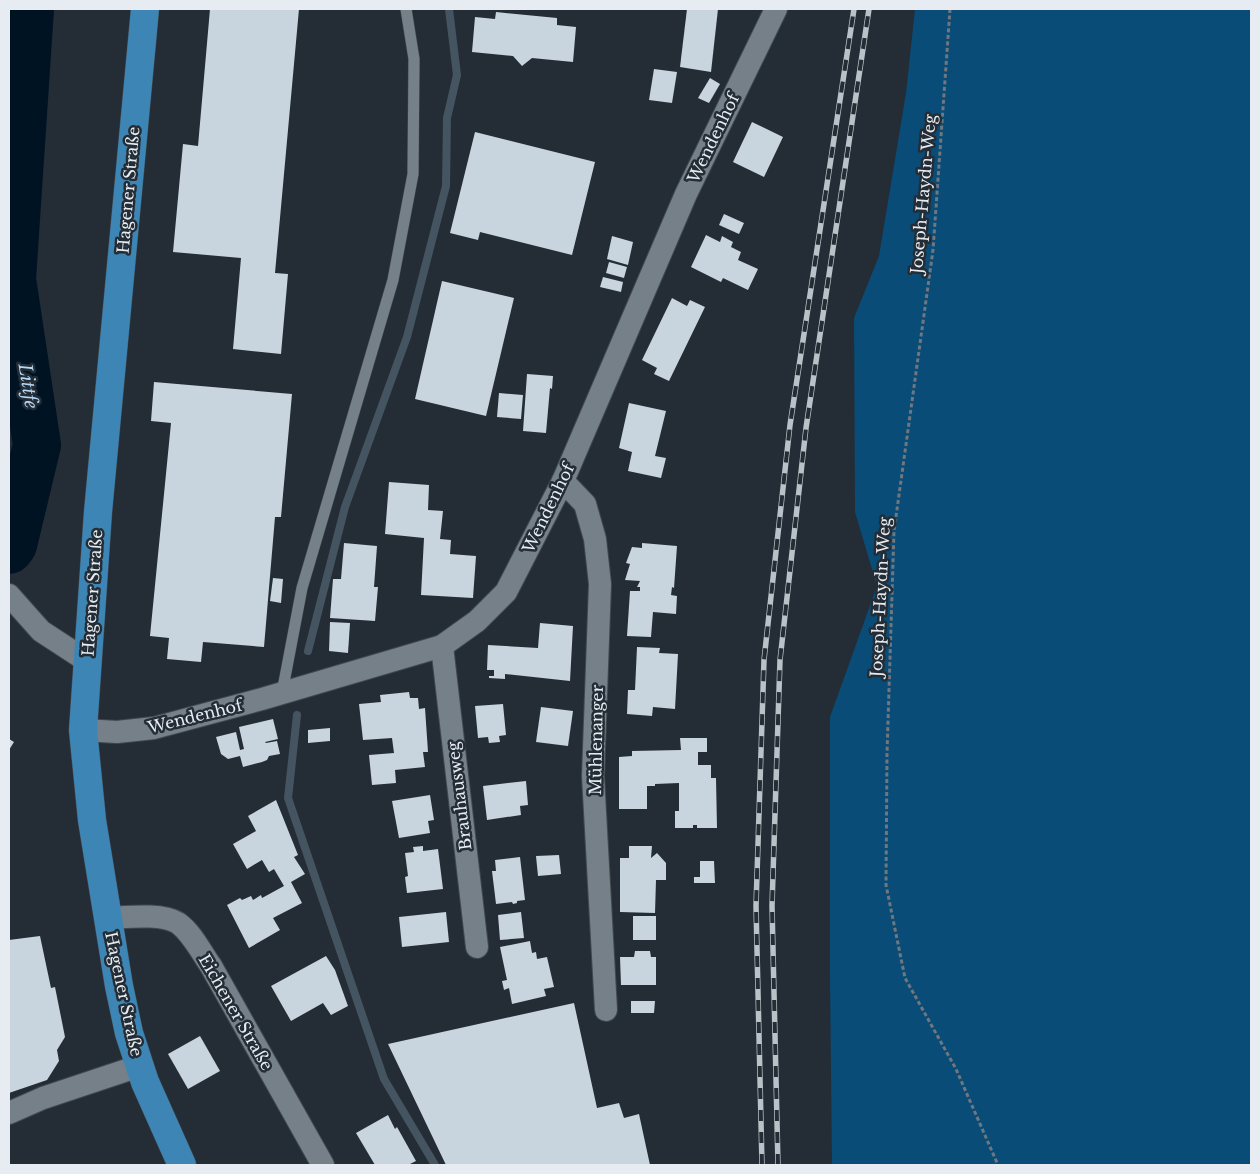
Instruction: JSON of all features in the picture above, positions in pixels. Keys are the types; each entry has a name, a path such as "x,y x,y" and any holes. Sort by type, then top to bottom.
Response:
{"main road":[{"name":"Hagener Straße","path":"145,9 98,512 83,730 92,820 119,986 129,1033 139,1066 182,1165"}],"street":[{"name":"Wendenhof","path":"83,730 116,732 154,728 442,646 477,620 506,592 563,481 686,194 776,9"},
{"name":"Mühlenanger","path":"563,481 585,504 595,539 600,584 594,776 606,1010"},
{"path":"9,595 41,631 87,661"},
{"name":"Brauhausweg","path":"442,646 477,947"},
{"name":"Eichener Straße","path":"109,918 168,918 179,924 192,938 211,966 323,1165"},
{"path":"9,1114 43,1098 139,1066"}],"lane":[{"path":"282,693 302,588 393,280 413,174 414,59 406,9"}],"path":[{"name":"Joseph-Haydn-Weg","path":"950,9 933,250 894,531 886,754 886,885 905,978 956,1069 998,1165"}],"shaded area":[{"path":"915,9 1251,9 1251,1165 832,1165 830,717 877,586 855,512 854,318 879,256 906,93"}],"building":[{"path":"210,9 299,9 275,273 288,274 281,354 233,349 241,258 173,252 183,144 198,146"},
{"path":"687,9 718,9 711,72 680,67"},
{"path":"496,12 557,18 557,25 576,27 573,62 532,58 522,66 513,56 472,52 475,17 495,19"},
{"path":"654,69 677,72 672,103 649,100"},
{"path":"710,78 720,84 709,103 698,98"},
{"path":"752,122 783,137 764,177 733,162"},
{"path":"475,132 595,162 572,255 480,232 478,240 450,233"},
{"path":"724,214 744,223 739,234 719,225"},
{"path":"706,235 720,242 722,236 733,242 731,247 741,252 738,260 758,269 748,290 723,278 721,282 691,267"},
{"path":"612,236 633,242 628,265 607,259"},
{"path":"609,262 627,267 624,278 606,273"},
{"path":"603,277 623,282 621,292 600,287"},
{"path":"442,281 514,298 486,416 415,399"},
{"path":"672,298 687,306 690,300 705,307 669,381 654,374 657,368 642,360"},
{"path":"527,374 553,376 552,389 550,388 546,433 523,431"},
{"path":"154,382 292,394 281,517 275,517 264,647 203,642 201,662 167,659 169,638 150,636 171,423 151,421"},
{"path":"499,393 523,395 521,419 497,417"},
{"path":"629,403 666,411 655,456 666,458 661,478 628,471 632,452 619,448"},
{"path":"389,482 429,485 428,510 443,511 440,539 451,540 450,554 476,556 473,598 421,595 424,538 385,534"},
{"path":"344,543 377,546 374,587 378,587 375,621 330,618 333,579 341,579"},
{"path":"642,543 677,546 674,588 672,587 671,595 677,596 676,614 653,612 651,637 627,636 630,591 640,591 640,587 637,587 640,581 625,580 630,564 626,563 632,547 642,548"},
{"path":"273,578 283,579 281,603 270,601"},
{"path":"330,622 350,623 348,653 329,651"},
{"path":"540,623 573,626 570,681 505,674 505,679 489,678 489,676 494,676 494,670 487,670 488,645 538,648"},
{"path":"637,647 660,648 659,653 678,654 675,709 653,707 652,716 627,714 628,690 635,690"},
{"path":"409,692 410,698 418,698 419,709 425,708 428,752 423,752 425,767 395,770 396,783 372,785 369,755 394,753 392,738 363,740 359,704 381,702 380,695"},
{"path":"503,704 506,735 499,736 500,742 489,743 488,737 478,738 475,706"},
{"path":"541,707 573,711 568,746 536,742"},
{"path":"273,719 278,739 265,742 277,741 280,754 269,756 267,760 243,767 240,756 228,759 221,754 216,737 236,732 240,750 244,749 239,727"},
{"path":"330,728 330,741 308,743 308,730"},
{"path":"680,738 707,738 707,752 698,752 698,765 711,765 711,778 716,778 717,828 697,828 697,825 693,825 693,828 675,828 675,811 679,811 679,783 647,786 647,809 619,809 619,757 632,756 632,751 681,750"},
{"path":"9,739 14,742 9,750"},
{"path":"526,781 528,805 520,806 521,815 487,820 483,786"},
{"path":"430,795 434,820 428,821 430,833 399,838 392,801"},
{"path":"276,800 298,855 294,857 305,874 291,882 302,903 273,918 280,930 249,948 227,905 240,898 242,900 251,896 253,900 261,895 262,898 284,886 274,869 269,872 262,860 247,869 233,844 256,831 248,816"},
{"path":"423,846 423,851 438,849 443,889 407,893 405,877 408,876 405,853 414,852 413,847"},
{"path":"629,846 652,846 651,858 657,853 666,863 666,880 656,880 655,913 620,912 620,858 629,858"},
{"path":"559,855 561,874 538,876 536,856"},
{"path":"520,857 525,900 517,901 517,903 513,904 512,902 496,904 492,871 496,871 495,860"},
{"path":"700,861 714,861 715,883 694,883 694,877 700,877"},
{"path":"446,912 449,942 402,947 399,917"},
{"path":"521,912 524,938 500,940 498,915"},
{"path":"633,916 656,916 656,940 633,940"},
{"path":"40,936 51,988 55,987 65,1037 57,1050 59,1061 47,1080 9,1093 9,940"},
{"path":"530,941 532,953 536,952 537,959 547,957 554,987 544,989 546,996 512,1004 509,988 504,990 502,981 507,980 500,947"},
{"path":"635,951 650,951 651,957 656,957 656,985 621,985 620,957 634,957"},
{"path":"326,956 335,970 348,1006 331,1015 323,1003 291,1021 271,986"},
{"path":"631,1001 655,1001 654,1013 631,1013"},
{"path":"574,1003 597,1108 619,1103 624,1118 639,1114 650,1165 446,1165 388,1044"},
{"path":"200,1036 220,1071 188,1089 168,1054"},
{"path":"388,1115 416,1161 408,1165 375,1165 356,1133"}],"waterway":[{"name":"Littfe","path":"9,550 13,545 37,445 12,279 30,9"},
{"path":"308,651 345,507 407,337 446,186 447,118 457,75 449,9"},
{"path":"297,715 288,798 384,1079 435,1165"}],"railway":[{"path":"762,1165 756,906 764,660 790,425 854,9"},
{"path":"778,1165 772,906 780,660 806,428 869,9"}]}
